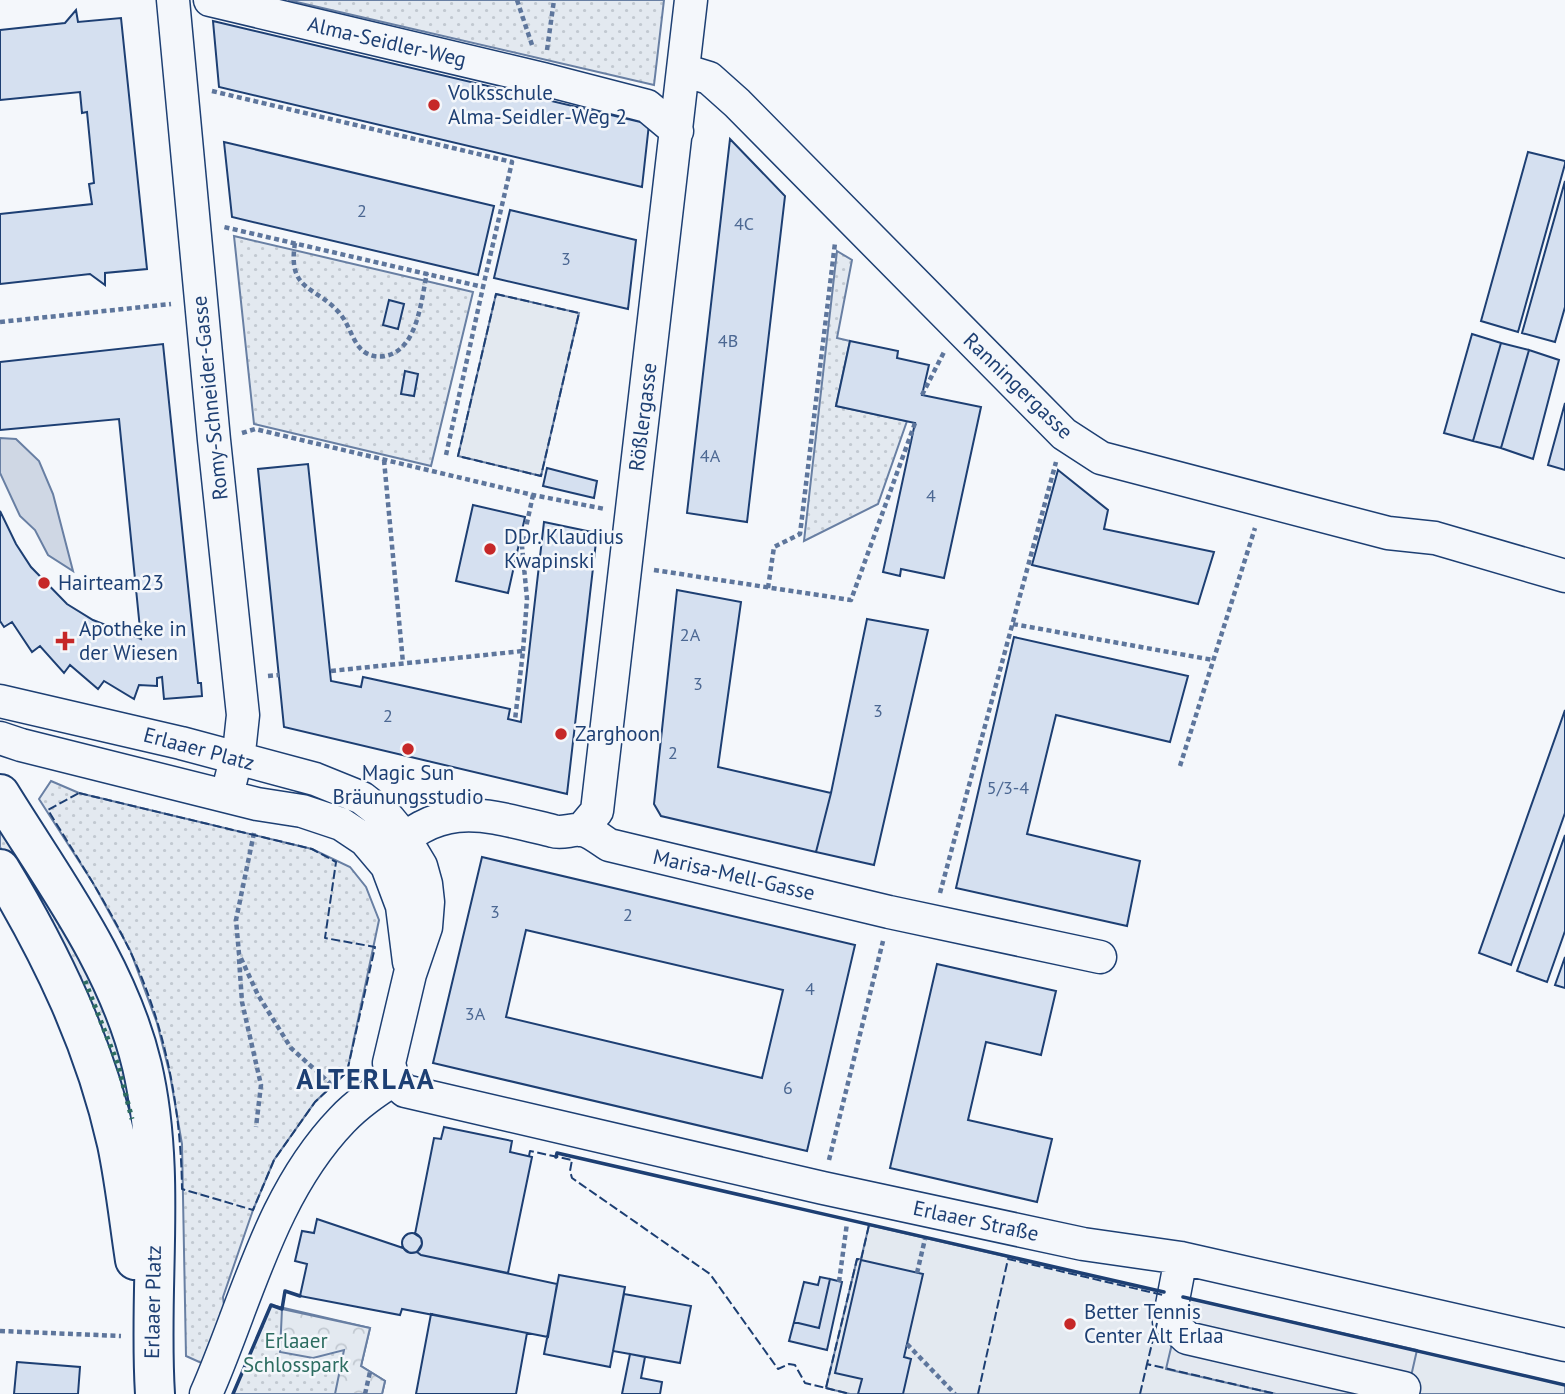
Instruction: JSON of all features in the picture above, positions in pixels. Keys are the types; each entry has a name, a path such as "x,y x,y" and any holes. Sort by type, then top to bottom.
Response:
{"main road":[{"name":"Erlaaer Platz","path":"0,794 78,917 105,968 124,1010 142,1065 148,1096 155,1180 152,1366"},
{"name":"Erlaaer Platz","path":"0,869 57,973 88,1044 100,1081 117,1146 152,1366"}],"street":[{"name":"Alma-Seidler-Weg","path":"210,0 647,106 677,131"},
{"name":"Rößlergasse","path":"582,830 597,811 691,0"},
{"name":"Romy-Schneider-Gasse","path":"174,12 200,301 243,715 228,795"},
{"name":"Ranningergasse","path":"683,70 709,78 1064,434 1101,457 1388,533 1435,538 1565,576"},
{"name":"Erlaaer Platz","path":"0,701 181,743 315,779 347,790 377,808 393,847 394,880 402,906 410,974 390,1055 393,1080"},
{"name":"Erlaaer Platz","path":"0,738 21,746 257,804 324,817 393,847"},
{"name":"Marisa-Mell-Gasse","path":"393,847 433,821 473,814 558,833 582,830 609,845 890,912 1100,957"},
{"name":"Erlaaer Straße","path":"393,1080 405,1091 838,1191 1083,1244 1181,1258 1565,1345"},
{"path":"206,1394 284,1202 319,1148 356,1106 393,1080"},
{"path":"1181,1258 1169,1321 1187,1338 1404,1388"}],"path":[{"path":"517,0 543,79"},
{"path":"543,79 554,0"},
{"path":"180,83 512,162 446,455"},
{"path":"768,588 774,547 800,534 839,207"},
{"path":"193,219 483,287"},
{"path":"295,243 293,264 300,279 316,295 335,308 347,323 360,348 374,356 391,355 411,333 418,317 427,274"},
{"path":"0,322 200,301"},
{"path":"922,395 958,327"},
{"path":"625,566 851,600 915,423"},
{"path":"214,440 255,429 533,495 632,514"},
{"path":"933,921 1064,434"},
{"path":"384,460 403,663"},
{"path":"515,720 527,599 522,546 533,495"},
{"path":"1180,766 1263,500"},
{"path":"1013,624 1213,660"},
{"path":"331,671 523,651"},
{"path":"254,827 236,920 242,1002 261,1085 256,1128"},
{"path":"839,1282 838,1191 890,912"},
{"path":"239,954 258,995 291,1048 356,1106"},
{"path":"0,1331 101,1336 152,1366"},
{"path":"907,1344 955,1394"},
{"path":"365,1394 370,1372"}],"green space":[{"path":"288,0 664,0 654,85"},
{"path":"234,236 473,292 431,466 254,424"},
{"path":"837,251 852,260 837,338 850,341 836,406 907,421 878,504 804,541"},
{"path":"496,294 579,313 541,476 458,456"},
{"path":"51,781 79,793 312,849 350,867 366,887 379,920 347,1072 315,1102 274,1160 253,1210 223,1297 226,1323 208,1366 186,1356 182,1144 170,1075 157,1023 130,950 93,883 39,799"},
{"path":"0,827 75,949 115,1029 136,1091 145,1179 55,939 0,847"},
{"name":"Better Tennis Center Alt Erlaa","path":"869,1225 1565,1385 1565,1394 850,1394 826,1388 857,1259 861,1259"},
{"name":"Erlaaer Schlosspark","path":"271,1305 370,1328 361,1366 385,1381 382,1394 233,1394"},
{"path":"282,1309 370,1328 361,1366 385,1381 382,1394 335,1394 344,1350 313,1358 280,1352"}],"shaded area":[{"path":"0,438 16,439 39,461 53,494 73,571 48,555 35,530 20,516 0,473"},
{"path":"1183,1297 1417,1350 1407,1394 1276,1394 1166,1369"}],"building":[{"path":"76,10 78,22 121,18 147,269 105,273 105,285 90,274 0,284 0,214 92,204 89,184 94,183 87,112 82,113 80,92 0,100 0,30 65,23"},
{"name":"Volksschule Alma-Seidler-Weg 2","path":"213,21 649,124 642,187 219,87"},
{"path":"730,139 785,196 747,522 687,513"},
{"path":"224,142 494,206 478,275 232,217"},
{"path":"1528,152 1565,161 1565,164 1518,332 1481,321"},
{"path":"1565,181 1565,307 1555,342 1522,333"},
{"path":"510,210 636,240 628,309 494,278"},
{"path":"389,300 404,304 398,329 383,325"},
{"path":"1472,334 1501,343 1473,441 1444,433"},
{"path":"850,341 898,351 897,358 929,365 922,395 981,407 944,578 901,569 900,576 883,572 915,423 836,406"},
{"path":"1501,343 1529,350 1501,448 1473,441"},
{"path":"163,344 198,683 201,683 202,696 164,699 162,677 157,678 157,686 139,685 134,699 104,681 98,689 70,665 64,673 40,646 32,652 12,622 4,627 0,621 0,511 31,567 67,604 93,620 141,639 119,419 0,430 0,362"},
{"path":"1529,350 1559,360 1533,459 1501,448"},
{"path":"405,371 418,374 414,396 401,394"},
{"path":"1565,403 1565,470 1548,465"},
{"path":"308,464 331,681 361,687 363,677 510,709 508,719 521,722 544,522 597,533 567,794 284,727 258,469"},
{"path":"547,468 597,481 594,498 543,486"},
{"path":"1058,470 1108,510 1104,529 1214,552 1198,604 1032,565"},
{"name":"DDr. Klaudius Kwapinski","path":"473,505 525,517 508,593 456,581"},
{"path":"677,590 741,602 718,767 831,793 816,852 661,816 654,804"},
{"path":"867,619 928,630 874,865 816,852"},
{"path":"1014,637 1188,676 1170,742 1056,715 1027,834 1140,861 1127,926 956,888"},
{"path":"1565,710 1565,813 1511,965 1479,953"},
{"path":"1565,835 1565,931 1547,982 1517,971"},
{"path":"482,857 855,945 807,1151 433,1063","holes":["526,930 783,990 762,1078 506,1017"]},
{"path":"1565,957 1565,988 1555,985"},
{"path":"937,964 1056,991 1041,1055 986,1042 968,1120 1052,1139 1037,1202 890,1168"},
{"path":"444,1127 512,1141 510,1152 532,1157 508,1273 417,1252 422,1244 421,1238 415,1234 434,1138 441,1139"},
{"path":"317,1219 403,1248 410,1253 417,1252 557,1284 548,1337 402,1309 400,1315 300,1296 307,1264 295,1261 302,1231 314,1233"},
{"path":"412,1233 419,1236 422,1243 419,1250 412,1253 405,1250 402,1243 405,1236"},
{"path":"861,1260 923,1274 904,1357 911,1359 903,1394 858,1394 862,1379 835,1373"},
{"path":"559,1275 625,1287 610,1367 544,1354"},
{"path":"820,1277 830,1279 819,1328 794,1322 804,1282 818,1285"},
{"path":"830,1279 842,1282 827,1350 789,1341 794,1322 819,1328"},
{"path":"624,1294 691,1306 680,1363 613,1351"},
{"path":"431,1314 527,1333 516,1394 416,1394"},
{"path":"630,1354 645,1357 641,1378 662,1382 660,1394 622,1394"},
{"path":"17,1362 80,1367 78,1394 14,1394"}],"hedge":[{"path":"85,981 118,1065 132,1119"}],"fence":[{"path":"496,294 579,313 541,476 458,456 496,294"},
{"path":"79,793 312,849 336,862 325,938 375,947 347,1072 315,1102 274,1160 253,1210 182,1189 178,1128 169,1066 142,977 120,931 48,810 79,793"},
{"path":"529,1156 530,1151 572,1160 572,1178 710,1274 778,1369 789,1364 795,1365 805,1383 826,1388 857,1259 861,1260 869,1225"},
{"path":"978,1394 1008,1259 1163,1295"},
{"path":"1157,1323 1147,1364 1276,1394"},
{"path":"1140,1394 1147,1364 1150,1365"},
{"path":"826,1388 850,1394"}],"wall":[{"path":"556,1157 557,1153 1164,1292"},
{"path":"233,1394 271,1305 282,1309 285,1291 300,1296"},
{"path":"1183,1297 1565,1385"}],"place":[{"name":"Volksschule Alma-Seidler-Weg 2","path":"434,105"},
{"name":"DDr. Klaudius Kwapinski","path":"490,549"},
{"name":"Hairteam23","path":"44,583"},
{"name":"Apotheke in der Wiesen","path":"65,641"},
{"name":"Zarghoon","path":"561,734"},
{"name":"Magic Sun Bräunungsstudio","path":"408,749"},
{"name":"Better Tennis Center Alt Erlaa","path":"1070,1324"}],"district":[{"name":"ALTERLAA","path":"366,1079"}]}
